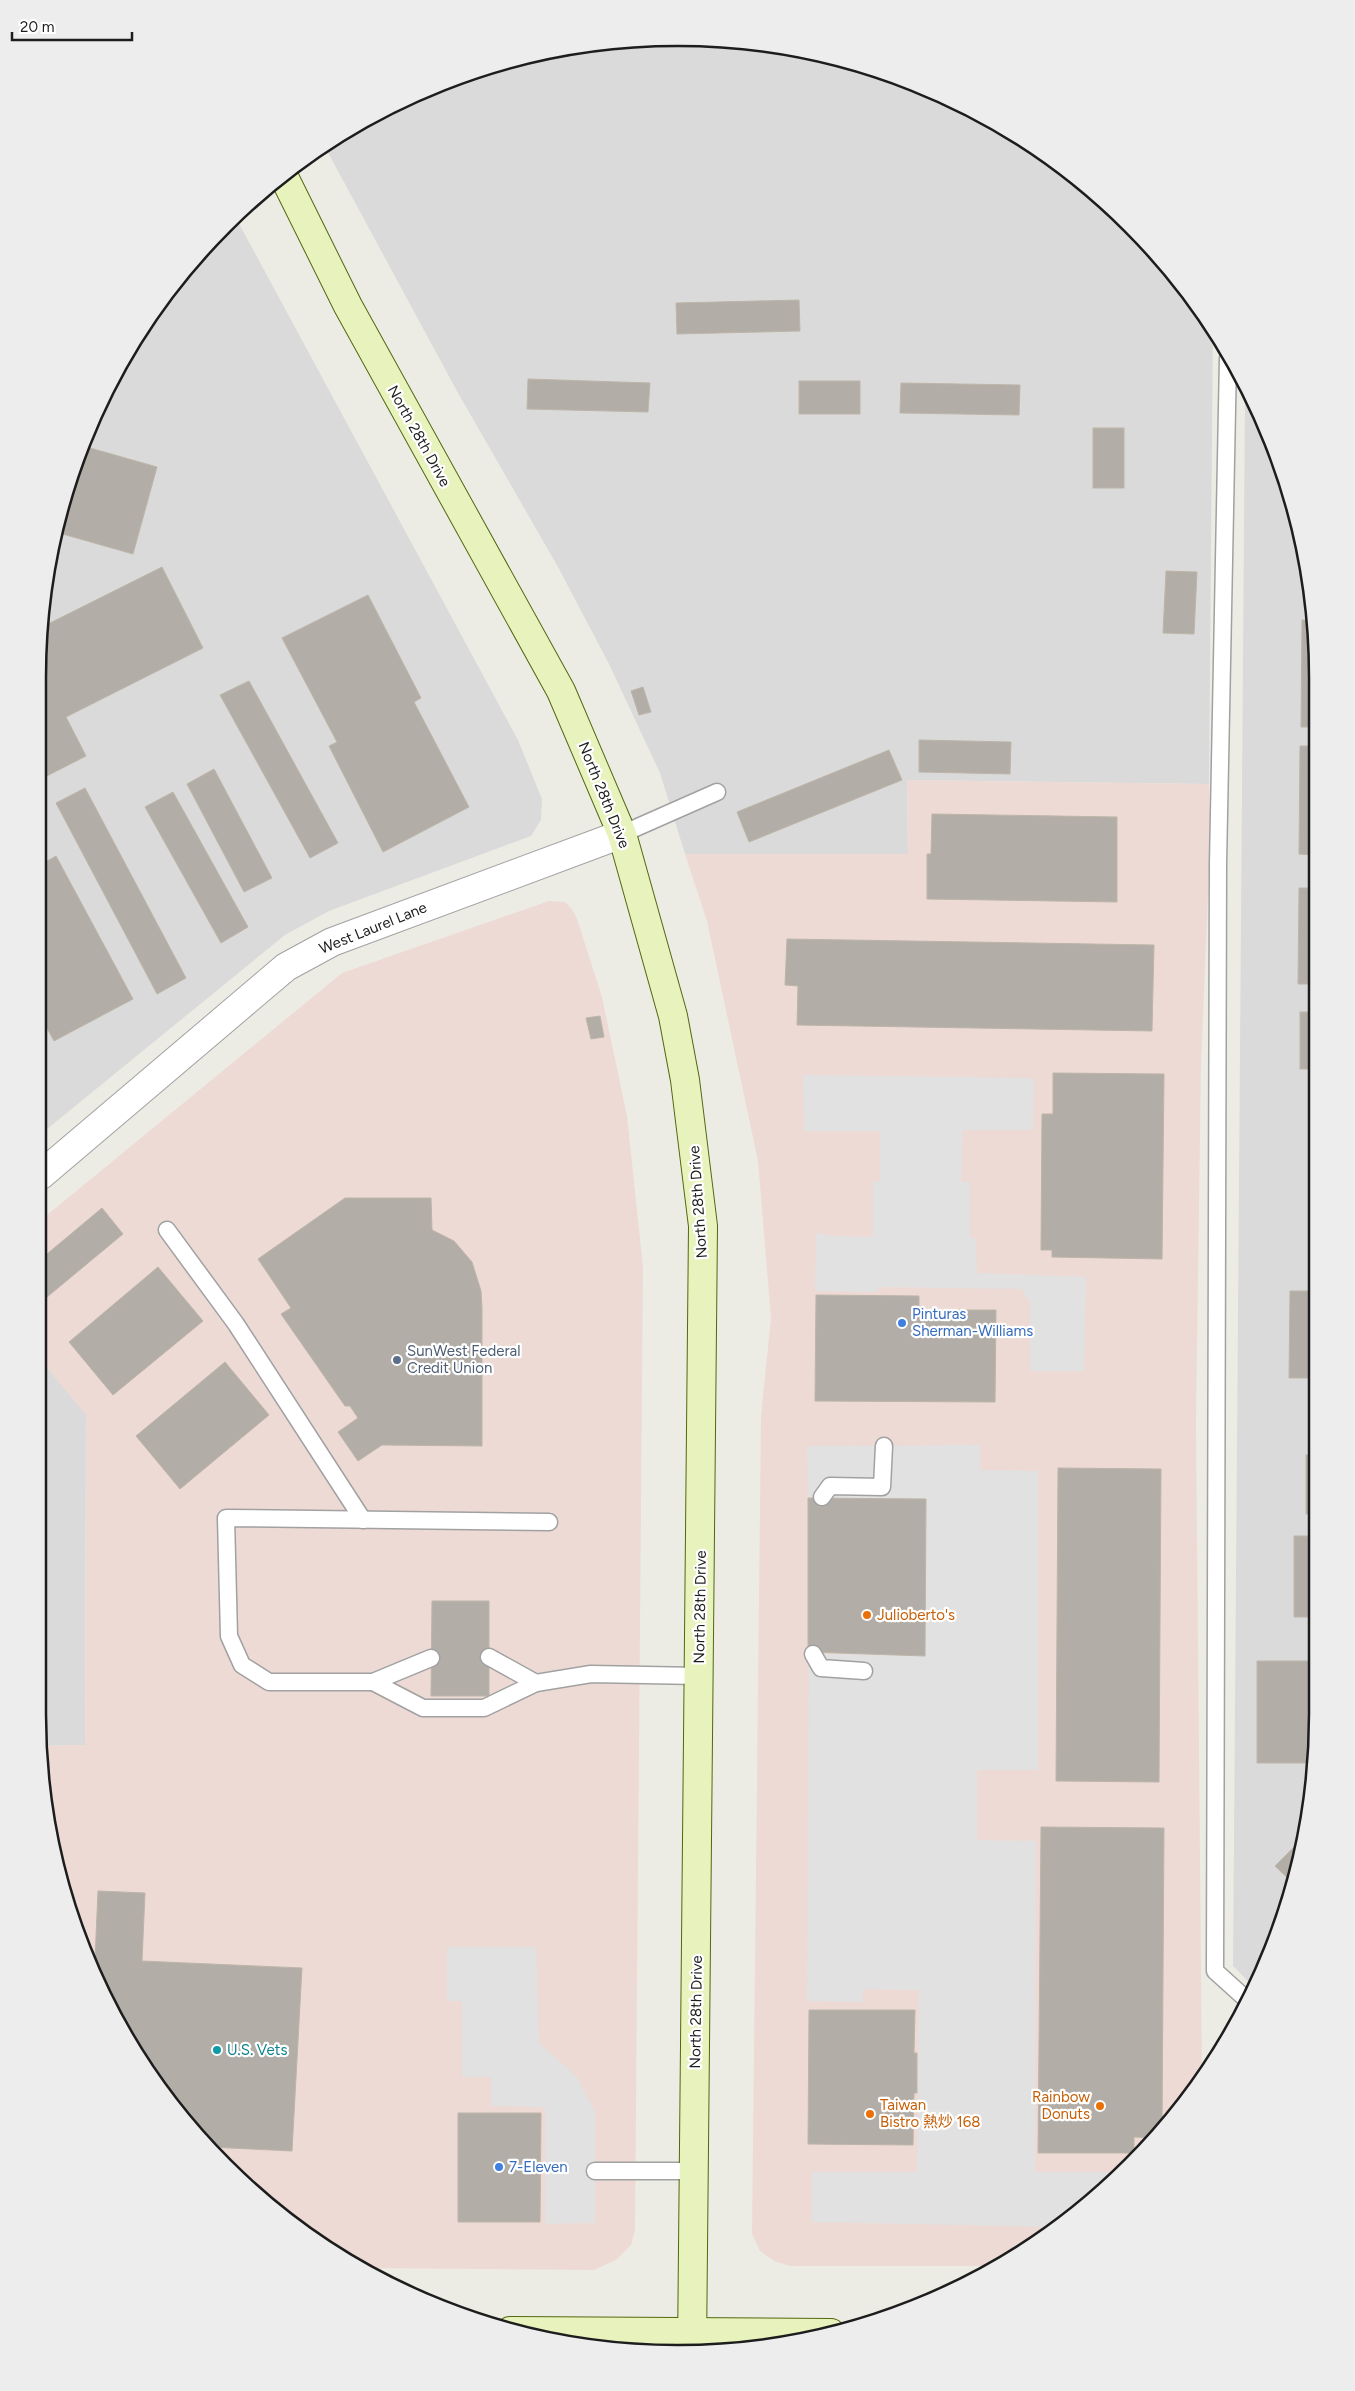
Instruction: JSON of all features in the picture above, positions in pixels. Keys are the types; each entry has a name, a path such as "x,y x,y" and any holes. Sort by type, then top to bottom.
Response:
{"street":[{"name":"North 28th Drive","path":"286,183 348,306 561,692 622,834 673,1016 685,1080 703,1226 692,2341"},
{"name":"West Laurel Lane","path":"46,1171 286,967 332,942 622,834"},
{"path":"559,2334 692,2341 782,2336"}],"lane":[{"path":"1228,369 1218,864 1215,1971 1242,1996"},
{"path":"622,834 717,792"},
{"path":"166,1230 236,1324 363,1520"},
{"path":"822,1497 830,1486 882,1487 884,1446"},
{"path":"431,1658 373,1682 269,1682 242,1665 229,1636 226,1518 549,1522"},
{"path":"813,1654 821,1668 864,1671"},
{"path":"489,1657 536,1683"},
{"path":"373,1682 423,1708 484,1708 536,1683 591,1674 699,1676"},
{"path":"595,2171 694,2171"}],"shaded area":[{"path":"678,46 760,52 801,58 880,80 919,94 957,111 1028,153 1094,203 1152,261 1178,293 1213,344 1209,784 907,780 908,854 685,854 660,773 609,664 558,567 458,393 328,152 362,131 398,111 436,94 514,68 554,58 595,52"},
{"path":"239,224 518,740 542,799 541,820 531,836 329,911 285,935 46,1130 46,678 48,636 58,554 80,475 94,436 111,398 153,327 177,293 203,261"},
{"path":"1245,400 1261,436 1287,514 1297,554 1307,636 1309,678 1309,1714 1303,1796 1297,1837 1287,1877 1261,1955 1249,1982 1233,1966"},
{"path":"907,780 1209,784 1210,849 1201,1064 1196,1423 1202,2064 1152,2130 1094,2188 1028,2238 982,2266 790,2266 774,2261 760,2251 752,2234 761,1416 771,1318 758,1161 707,921 685,854 908,854"},
{"path":"549,901 565,902 572,909 577,919 602,997 627,1116 643,1267 635,2230 631,2245 616,2260 594,2270 377,2268 327,2238 293,2214 231,2160 203,2130 177,2098 131,2029 111,1993 94,1955 68,1877 58,1837 48,1746 85,1745 86,1415 46,1366 46,1216 342,973"},
{"path":"803,1075 1034,1078 1033,1130 963,1130 961,1182 970,1182 970,1238 976,1238 977,1273 1086,1277 1084,1371 1030,1371 1030,1301 1021,1289 878,1287 878,1292 815,1291 816,1233 831,1236 873,1237 873,1182 880,1181 880,1131 804,1131"},
{"path":"46,1366 86,1414 85,1745 48,1746"},
{"path":"980,1445 980,1470 1038,1471 1038,1770 977,1770 977,1840 1036,1841 1035,2172 1111,2172 1094,2188 1044,2227 812,2222 812,2172 917,2172 919,1990 863,1989 863,2002 807,2001 809,1654 925,1655 926,1499 808,1498 807,1446"},
{"path":"447,1947 536,1947 539,2043 577,2077 595,2112 595,2223 545,2224 545,2107 491,2106 491,2077 462,2077 462,2001 447,2001"}],"building":[{"path":"799,300 800,331 677,334 676,303"},
{"path":"528,379 650,383 648,412 527,409"},
{"path":"799,381 860,381 860,414 799,414"},
{"path":"901,383 1020,385 1019,415 900,413"},
{"path":"1093,428 1124,428 1124,488 1093,488"},
{"path":"90,448 157,467 133,554 63,534"},
{"path":"162,567 203,648 66,717 86,756 46,776 46,678 49,623"},
{"path":"1166,571 1197,572 1194,634 1163,633"},
{"path":"368,595 421,698 414,702 469,807 383,852 329,746 337,742 282,638"},
{"path":"1302,620 1305,620 1309,678 1309,727 1301,727"},
{"path":"249,681 338,843 310,858 220,695"},
{"path":"643,687 651,712 639,715 631,691"},
{"path":"919,740 1011,742 1010,774 919,772"},
{"path":"1300,746 1309,746 1309,855 1299,854"},
{"path":"889,750 902,780 749,842 737,812"},
{"path":"214,769 272,878 244,892 187,784"},
{"path":"85,788 186,978 157,994 56,803"},
{"path":"173,792 248,927 221,943 145,807"},
{"path":"932,814 1117,817 1117,902 927,899 927,854 931,854"},
{"path":"56,856 133,999 54,1041 46,1026 46,862"},
{"path":"1299,888 1309,888 1309,984 1298,984"},
{"path":"787,939 1154,945 1152,1031 797,1025 798,986 785,985"},
{"path":"1300,1012 1309,1012 1309,1069 1300,1069"},
{"path":"600,1016 604,1037 591,1039 586,1018"},
{"path":"1053,1073 1164,1074 1162,1259 1052,1257 1052,1250 1041,1250 1042,1114 1053,1114"},
{"name":"SunWest Federal Credit Union","path":"345,1198 431,1198 432,1230 454,1241 472,1262 481,1291 482,1308 482,1446 382,1445 358,1461 338,1432 358,1418 350,1406 345,1406 281,1314 291,1308 258,1259"},
{"path":"102,1208 123,1234 46,1298 46,1255"},
{"path":"158,1267 203,1321 113,1395 69,1342"},
{"path":"1290,1291 1309,1291 1309,1378 1289,1378"},
{"path":"816,1295 919,1296 919,1310 996,1310 995,1402 815,1401"},
{"path":"225,1362 269,1415 180,1489 136,1436"},
{"path":"1306,1455 1309,1455 1309,1514 1306,1514"},
{"path":"1058,1468 1161,1469 1159,1782 1056,1781"},
{"path":"808,1498 926,1499 925,1656 808,1652"},
{"path":"1294,1536 1309,1536 1309,1617 1294,1617"},
{"path":"432,1601 489,1601 489,1696 431,1696"},
{"path":"1257,1661 1309,1661 1306,1763 1257,1763"},
{"path":"1041,1827 1164,1828 1162,2118 1145,2138 1134,2137 1134,2149 1131,2153 1038,2153"},
{"path":"1295,1846 1287,1877 1275,1866"},
{"name":"U.S. Vets","path":"98,1891 145,1893 142,1961 302,1968 292,2151 219,2147 177,2098 153,2064 111,1993 95,1957"},
{"path":"809,2010 915,2010 914,2053 917,2053 917,2093 914,2093 913,2145 808,2144"},
{"name":"7-Eleven","path":"458,2113 541,2113 540,2222 458,2222"}],"place":[{"name":"Pinturas Sherman-Williams","path":"902,1323"},
{"name":"SunWest Federal Credit Union","path":"397,1360"},
{"name":"Julioberto's","path":"867,1615"},
{"name":"U.S. Vets","path":"217,2050"},
{"name":"Rainbow Donuts","path":"1100,2106"},
{"name":"Taiwan Bistro 熱炒 168","path":"870,2114"},
{"name":"7-Eleven","path":"499,2167"}]}
